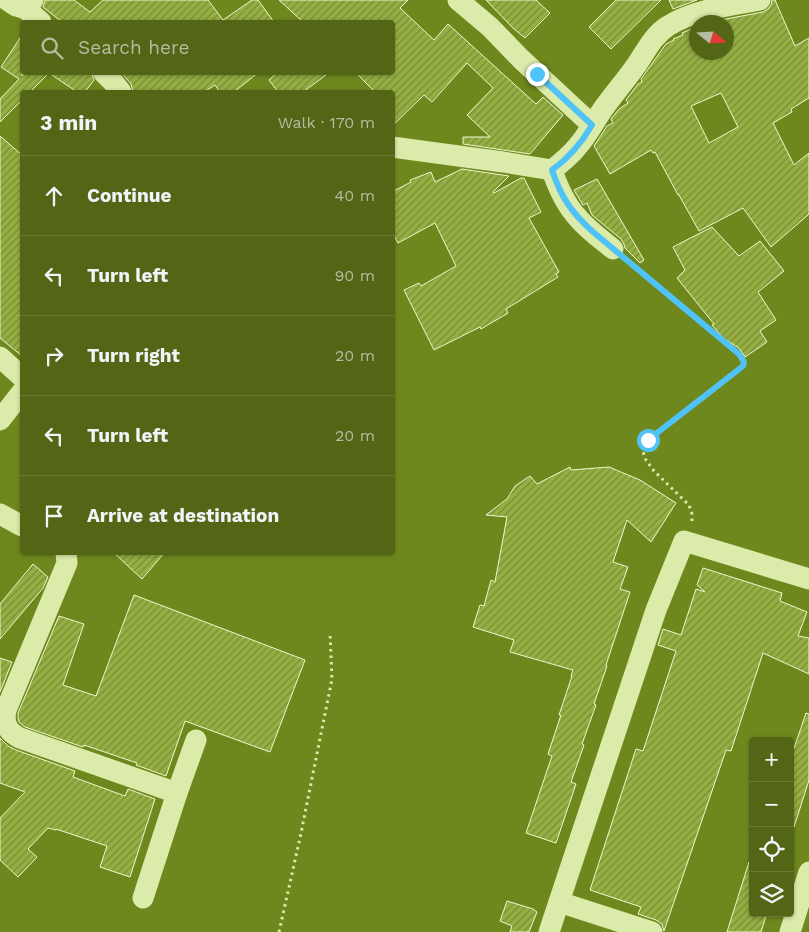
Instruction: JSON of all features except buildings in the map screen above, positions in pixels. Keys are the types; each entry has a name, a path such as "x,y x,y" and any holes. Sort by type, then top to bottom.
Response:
{"street":[{"path":"7,0 16,6 33,10"},
{"path":"458,0 490,27 521,59 592,125"},
{"path":"395,147 552,170 577,148 656,36 667,26 720,3 760,0"},
{"path":"106,75 119,90"},
{"path":"552,170 557,186 565,201 578,218 613,249"},
{"path":"0,357 20,375"},
{"path":"0,420 20,395"},
{"path":"0,514 20,525"},
{"path":"549,932 656,610 684,541 809,579"},
{"path":"66,555 67,563 6,710 6,725 10,731 20,738 177,793"},
{"path":"144,898 196,740"},
{"path":"790,932 809,872"},
{"path":"559,902 652,932"}],"path":[{"path":"613,249 739,354 744,362 743,366 648,440 642,450 654,471 689,505 692,514 692,524 684,541"},
{"path":"280,932 332,679 330,633"}],"route":[{"path":"537,74 592,125 577,148 552,170 557,186 565,201 578,218 592,231 739,354 744,362 743,366 648,440"}]}
